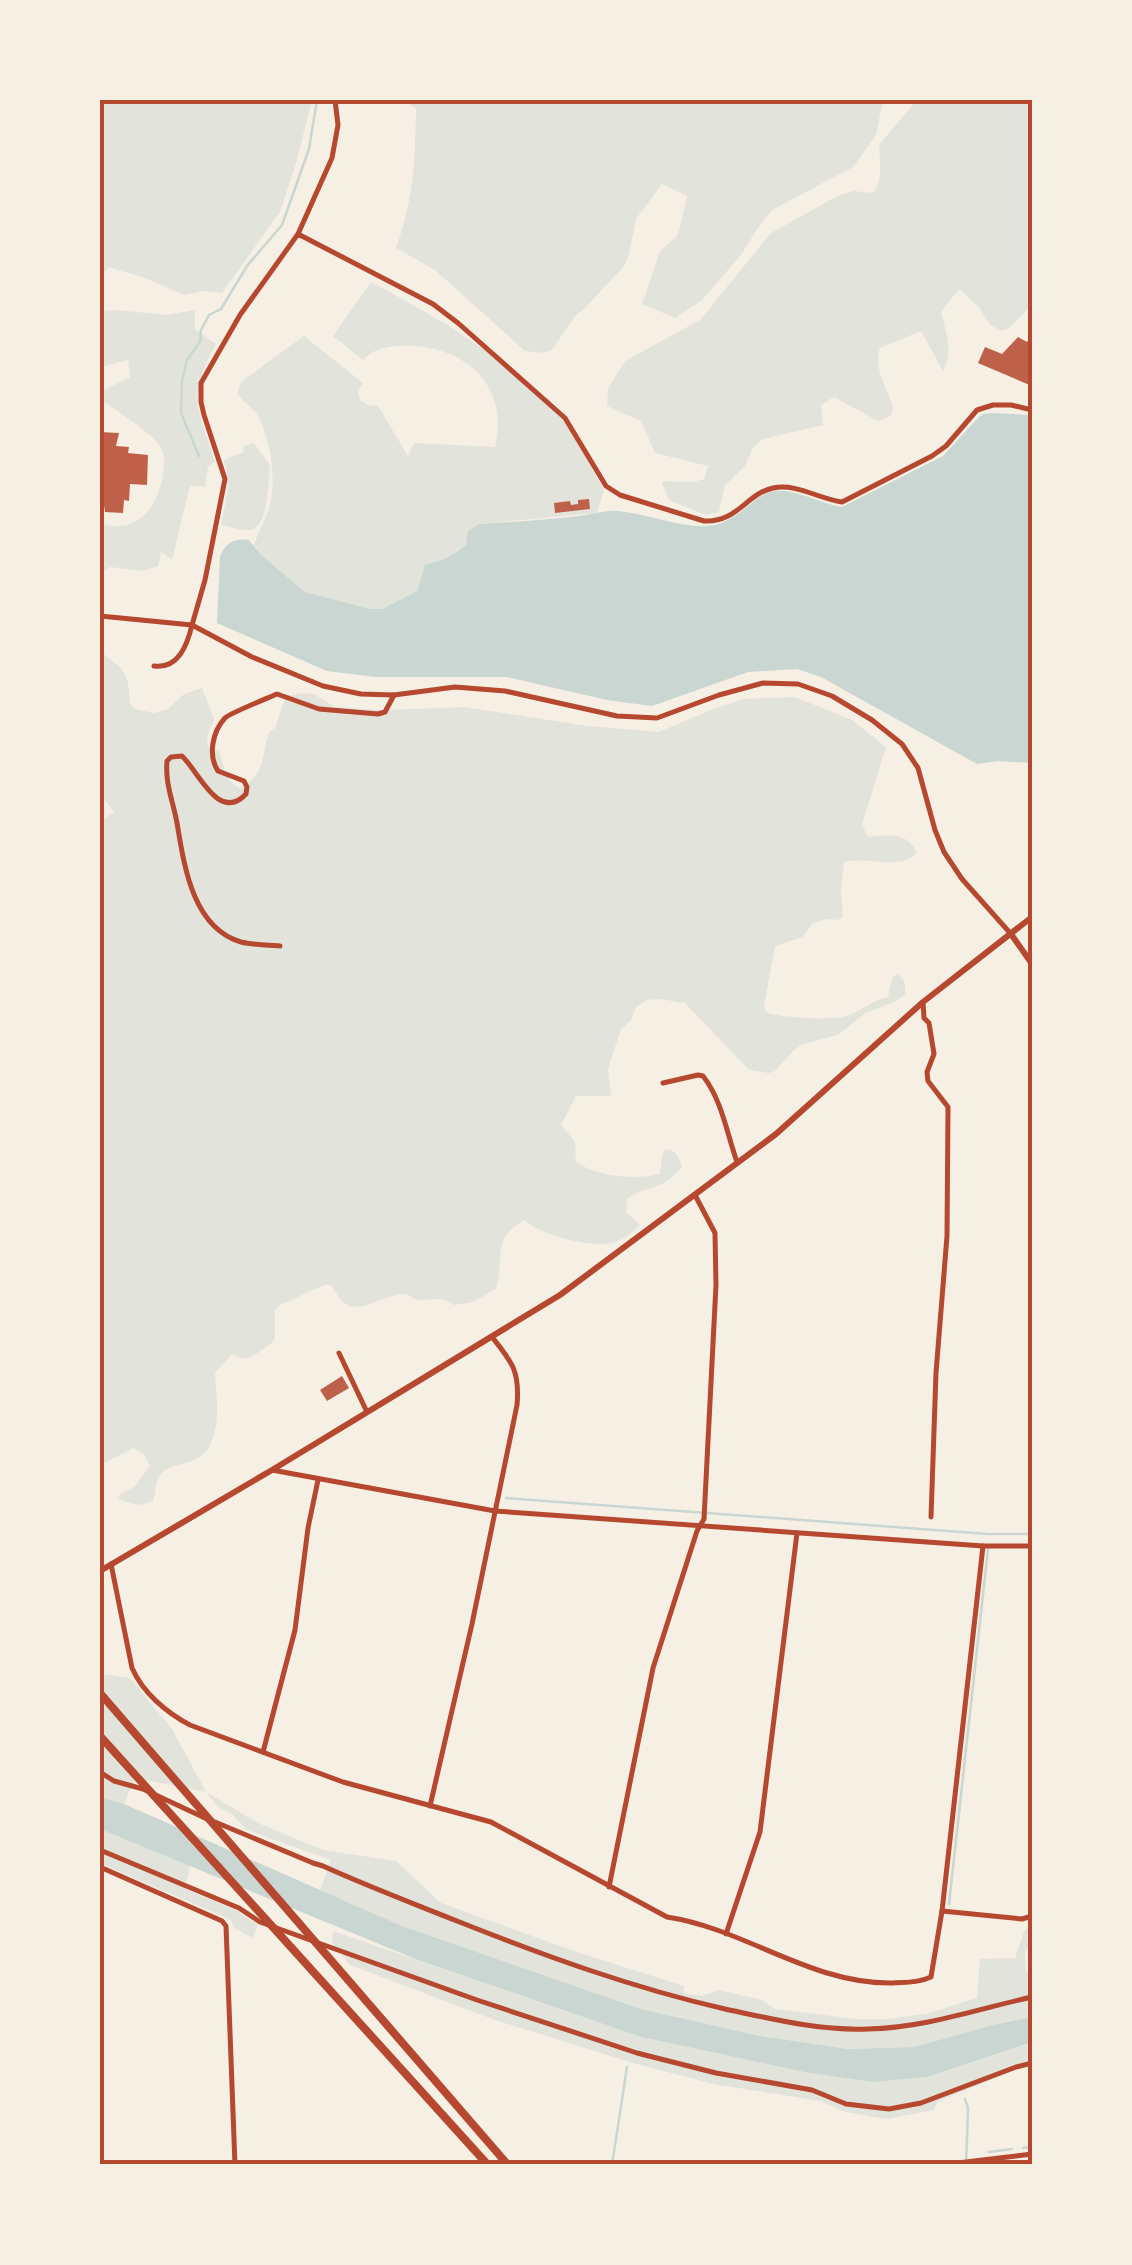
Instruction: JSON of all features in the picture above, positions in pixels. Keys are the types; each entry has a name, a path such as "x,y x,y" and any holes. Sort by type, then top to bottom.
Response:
{"highway":[{"path":"100,1692 508,2165"},
{"path":"100,1736 488,2165"}],"main road":[{"path":"100,1571 560,1295 603,1265 776,1134 923,1002 1032,917"},
{"path":"1011,934 1032,964"}],"street":[{"path":"154,666 166,668 174,662 190,635 224,479 201,402 201,383 240,315 298,234 332,158 338,125 335,100"},
{"path":"298,234 432,304 458,323 565,418 606,486 620,495 704,521 718,522 776,487 803,490 842,502 932,456 946,446 977,410 993,405 1032,410"},
{"path":"100,608 111,618"},
{"path":"100,616 192,625 252,657 323,686 361,694 394,695 455,687 505,691 618,716 657,718 763,683 798,684 832,696 902,744 918,768 944,852 962,880 1011,934"},
{"path":"280,946 240,941 219,930 206,916 185,866 167,786 167,761 182,756 212,795 224,803 241,800 246,794 244,781 218,771 211,756 222,720 229,714 277,694 319,708 378,714 386,712 394,695"},
{"path":"923,1002 934,1054 928,1081 948,1107 947,1236 936,1373 931,1516"},
{"path":"662,1083 703,1076 715,1096 737,1162"},
{"path":"608,1887 652,1668 705,1508 716,1234 694,1195"},
{"path":"430,1806 517,1405 514,1365 492,1336"},
{"path":"339,1352 366,1412"},
{"path":"272,1470 496,1510 983,1546 1032,1546"},
{"path":"264,1752 294,1630 318,1480"},
{"path":"726,1934 760,1832 797,1533"},
{"path":"111,1564 132,1668 138,1680 172,1716 343,1782 491,1822 656,1913 697,1922 808,1968 870,1983 920,1982 931,1977 942,1911 983,1546"},
{"path":"100,1772 243,1835 515,1944 595,1974 673,1997 780,2021 869,2030 934,2021 1032,1996"},
{"path":"100,1850 238,1908 260,1922 477,2000 637,2053 716,2073 812,2090 846,2104 889,2109 921,2103 1032,2063"},
{"path":"100,1867 226,1926 235,2165"},
{"path":"942,1911 1022,1920 1032,1916"},
{"path":"940,2165 1032,2154"}],"shaded area":[{"path":"100,100 312,100 280,212 222,293 184,295 108,267 100,280"},
{"path":"409,100 883,100 876,135 853,167 772,210 741,255 702,300 675,318 642,304 660,251 678,235 687,196 662,184 636,219 623,267 575,316 552,350 544,353 525,351 435,270 396,248 407,213 414,163 416,109"},
{"path":"917,100 1032,100 1032,305 1001,331 990,325 979,307 959,289 941,312 949,349 943,371 921,331 880,348 879,368 893,408 890,416 878,421 834,397 821,405 823,425 763,439 753,447 745,466 725,485 719,512 706,515 669,500 661,481 704,479 708,466 655,453 641,421 607,406 608,389 625,361 700,320 771,233 839,195 854,191 873,193 880,177 879,145"},
{"path":"371,282 447,325 519,377 566,424 604,490 597,513 479,524 457,554 425,566 417,591 382,609 305,592 254,545 271,498 271,461 258,416 237,393 241,382 304,336 363,383 358,391 360,400 378,406 408,456 414,443 495,447 498,424 488,386 460,359 442,351 399,346 380,349 363,360 333,336"},
{"path":"195,310 195,329 216,344 198,390 215,462 208,467 205,487 190,485 172,560 161,552 158,566 143,571 110,567 100,574 100,523 125,525 144,516 157,497 164,464 158,443 100,399 100,392 130,377 128,360 100,367 100,311 166,315"},
{"path":"990,413 1032,415 1032,763 977,764 821,677 797,669 748,672 652,706 507,677 376,677 327,671 217,623 220,556 235,541 249,540 305,592 382,609 417,591 425,565 461,549 466,545 468,531 479,524 612,511 708,526 728,520 775,491 842,507 943,456 977,419"},
{"path":"254,443 270,465 262,518 251,530 221,525 229,485 224,460"},
{"path":"100,651 124,673 130,704 135,709 154,713 168,709 184,694 202,688 214,719 207,738 210,753 219,750 228,777 240,788 259,770 284,701 301,693 314,694 335,707 465,707 588,726 659,732 744,699 795,697 852,720 886,747 862,825 868,837 902,838 917,853 901,861 844,862 843,916 812,924 803,937 775,946 764,1006 766,1012 782,1016 842,1017 888,997 896,974 903,980 905,995 864,1014 838,1035 803,1044 769,1073 749,1070 685,1003 647,1000 636,1007 631,1020 621,1029 608,1069 611,1096 576,1096 561,1125 575,1142 576,1162 605,1174 660,1174 665,1149 677,1155 682,1167 675,1175 627,1199 626,1212 640,1225 616,1242 592,1244 553,1235 525,1220 503,1241 496,1289 473,1302 454,1305 443,1299 417,1300 398,1294 351,1307 341,1301 331,1285 324,1285 280,1305 275,1310 272,1343 250,1358 232,1354 215,1373 216,1426 207,1449 199,1458 163,1471 153,1501 140,1505 122,1501 118,1496 135,1486 150,1466 144,1454 133,1448 100,1465 100,823 114,812 100,793"},
{"path":"100,1672 130,1678 172,1729 206,1792 135,1778 124,1804 100,1797"},
{"path":"206,1792 258,1823 323,1850 396,1861 441,1903 684,1986 684,1993 702,1996 719,1990 762,2000 775,2009 889,2019 929,2013 977,1998 980,1959 1015,1958 1024,1931 1032,1924 1032,1938 1025,1953 1026,1973 1032,1973 1032,2017 914,2047 848,2049 760,2036 641,2009 402,1926 320,1890 331,1860 247,1830"},
{"path":"100,1797 402,1926 641,2009 760,2036 848,2049 914,2047 1032,2017 1032,2042 927,2077 874,2082 809,2073 641,2037 418,1960 100,1829"},
{"path":"100,1829 190,1866 185,1889 237,1911 258,1925 252,1938 233,1927 231,1920 100,1863"},
{"path":"333,1931 641,2037 809,2073 874,2082 927,2077 1032,2042 1032,2065 937,2102 934,2110 886,2119 845,2112 820,2101 713,2084 633,2063 495,2020 350,1965 332,1942"}],"building":[{"path":"1032,332 1032,386 978,363 985,347 1002,354 1018,337 1027,342"},
{"path":"100,432 119,433 116,446 129,447 128,453 148,455 147,485 130,484 129,501 124,500 123,513 105,512 100,499"},
{"path":"589,499 590,509 555,513 554,503 570,501 571,505"},
{"path":"342,1376 349,1388 327,1401 320,1390"}],"waterway":[{"path":"199,456 181,413 187,360 200,342 209,315 221,309 247,266 282,225 309,149 317,100"},
{"path":"506,1498 988,1534 1032,1534"},
{"path":"949,1904 988,1549"},
{"path":"612,2165 627,2067"},
{"path":"965,2099 966,2165"},
{"path":"1023,2148 1032,2147"},
{"path":"989,2152 1012,2149"}]}
